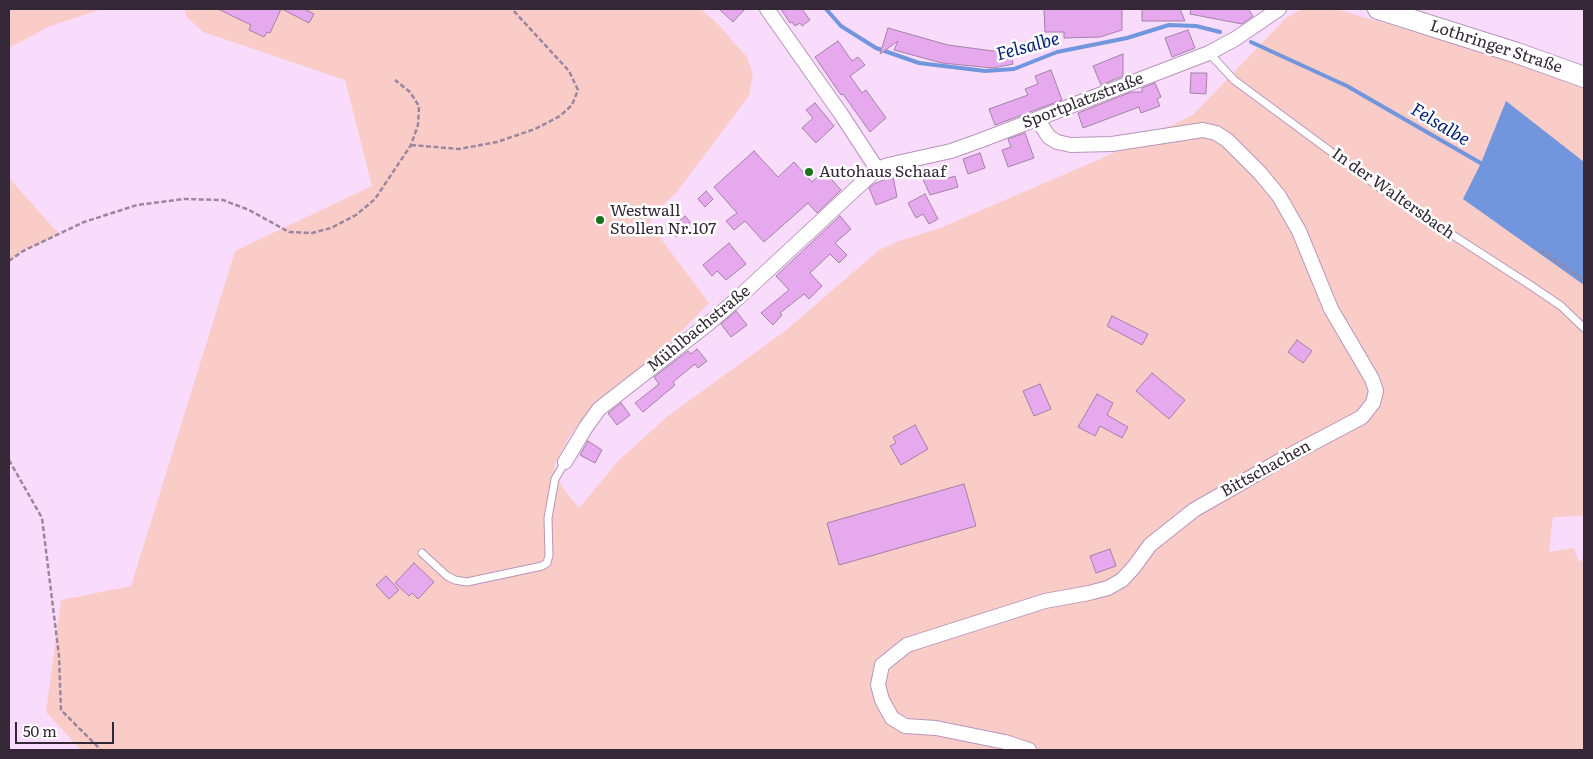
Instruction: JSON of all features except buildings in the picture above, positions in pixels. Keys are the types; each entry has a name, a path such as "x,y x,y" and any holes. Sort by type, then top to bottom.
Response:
{"main road":[{"name":"Lothringer Straße","path":"1378,9 1517,53 1584,77"}],"street":[{"path":"767,9 877,169"},
{"name":"Sportplatzstraße","path":"877,169 951,151 1209,53 1235,39 1279,9"},
{"name":"Bittschachen","path":"1029,750 1006,742 936,728 905,726 892,718 882,700 878,685 882,665 907,645 1045,601 1108,588 1122,580 1150,545 1194,510 1281,460 1362,417 1373,403 1376,391 1372,379 1331,309 1299,231 1279,196 1260,173 1227,140 1204,130 1112,144 1071,144 1057,142 1049,136 1037,119"},
{"name":"Mühlbachstraße","path":"565,462 599,409 737,299 877,169"}],"lane":[{"name":"In der Waltersbach","path":"1209,53 1234,80 1380,188 1538,290 1561,306 1584,328"},
{"name":"Mühlbachstraße","path":"422,553 447,576 455,580 467,582 542,566 547,562 549,555 548,518 555,479 565,462"}],"path":[{"path":"412,145 460,149 497,142 535,129 560,116 572,105 578,90 569,71 512,9"},
{"path":"9,261 23,251 84,222 137,205 184,199 223,200 249,210 289,232 312,233 331,228 356,215 375,199 412,145 418,125 419,106 410,92 395,80"},
{"path":"1541,250 1584,280"},
{"path":"9,460 42,518 59,656 61,710 101,750"}],"shaded area":[{"path":"9,9 103,9 50,26 9,48"},
{"path":"185,9 700,9 716,22 747,57 753,74 749,96 676,193 653,213 650,224 709,303 669,344 591,408 569,437 554,466 562,487 579,508 619,460 668,416 785,331 879,250 899,241 940,228 1100,159 1193,115 1286,18 1302,9 1336,9 1509,60 1584,89 1584,516 1553,517 1549,552 1574,548 1578,561 1584,560 1584,750 81,750 46,712 61,600 131,586 235,251 372,186 345,80 203,32 186,16"},
{"path":"9,178 59,234 23,251 9,261"}],"water":[{"path":"1506,101 1584,162 1584,285 1463,199 1481,163"}],"waterway":[{"name":"Felsalbe","path":"826,9 841,26 876,48 919,63 985,71 1014,69 1057,52 1127,38 1169,25 1196,26 1220,32"},
{"name":"Felsalbe","path":"1251,42 1347,86 1484,165"}],"place":[{"name":"Autohaus Schaaf","path":"809,172"},
{"name":"Westwall Stollen Nr.107","path":"600,220"}]}
